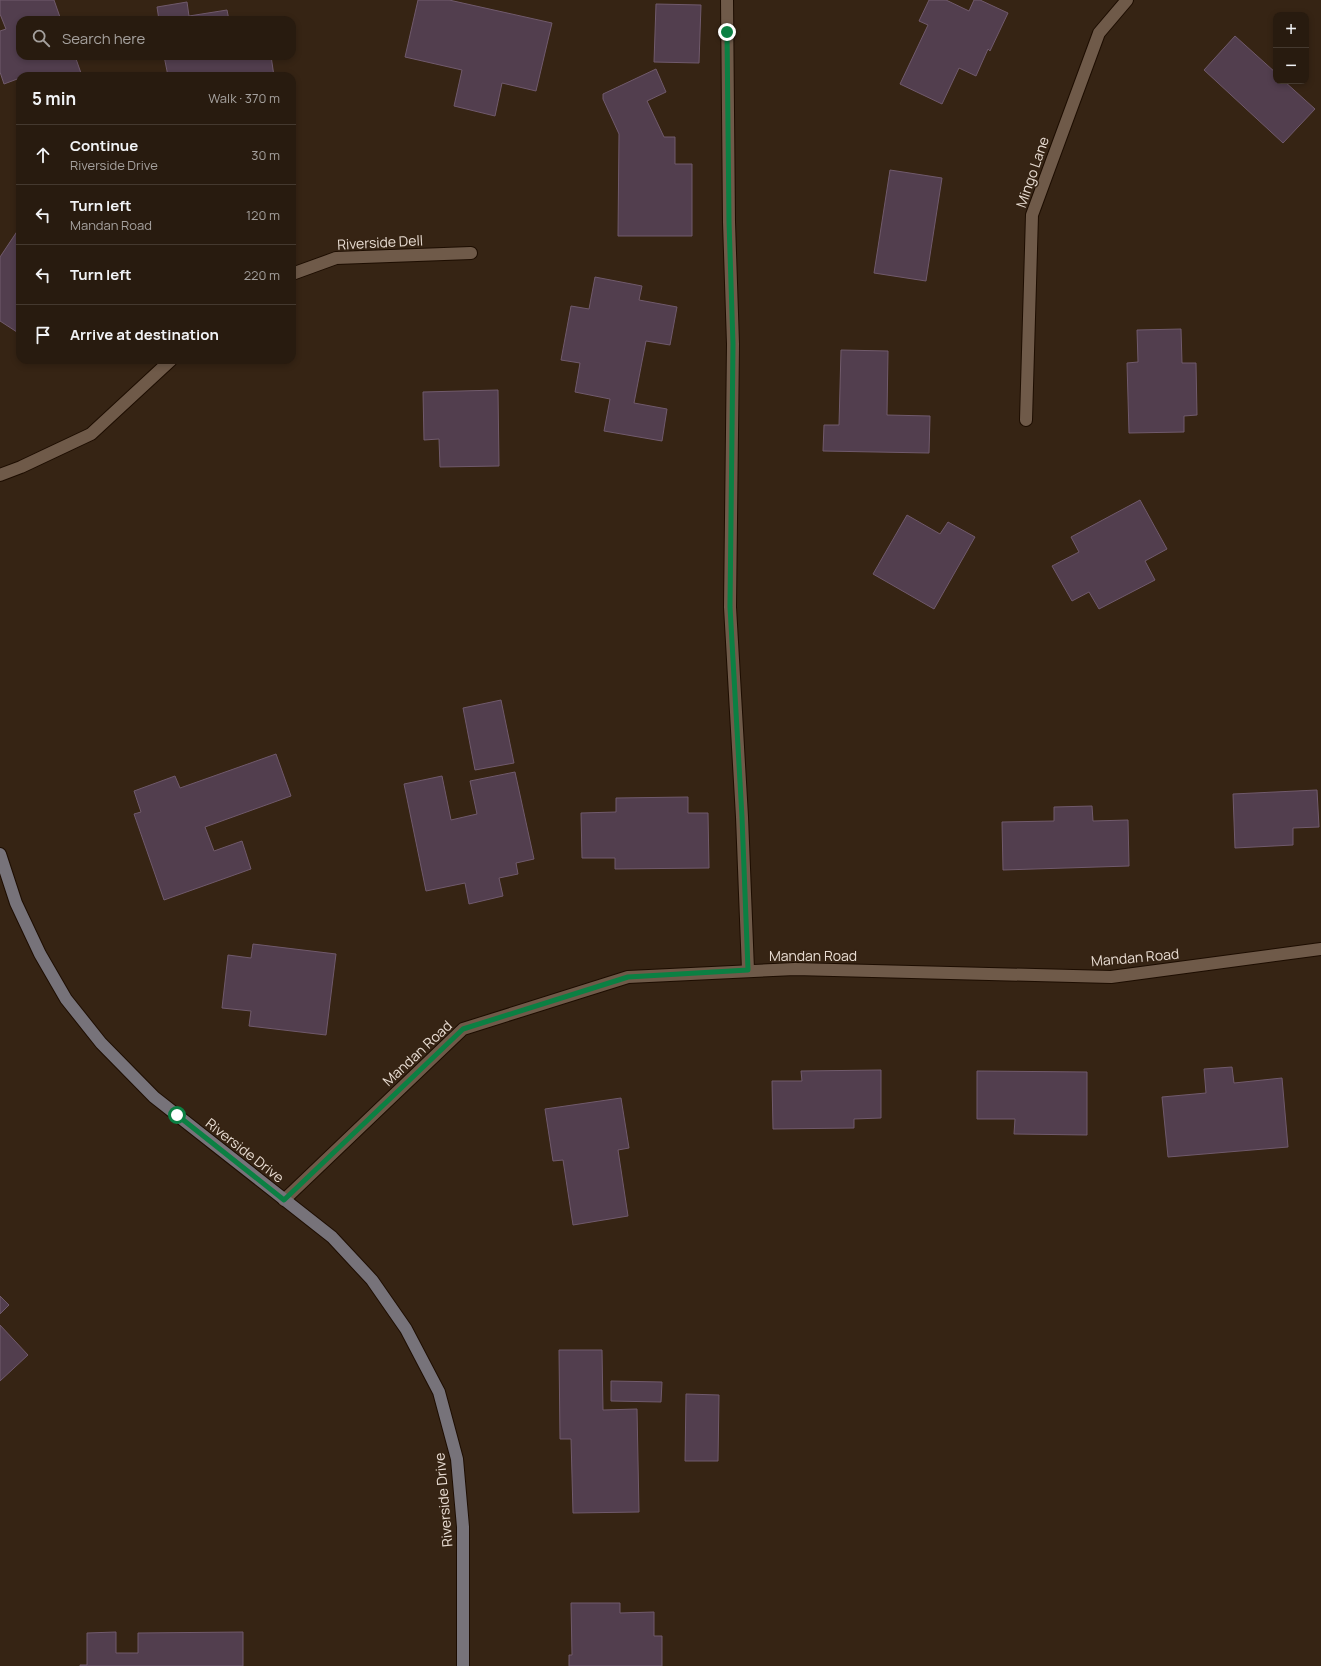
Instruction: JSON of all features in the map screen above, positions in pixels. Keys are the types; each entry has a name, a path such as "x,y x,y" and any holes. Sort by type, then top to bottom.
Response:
{"street":[{"path":"727,0 729,222 733,344 730,607 742,817 748,970"},
{"name":"Mingo Lane","path":"1026,420 1032,215 1099,33 1127,0"},
{"name":"Riverside Dell","path":"296,273 336,258 471,253"},
{"path":"0,475 21,467 91,434 167,364"},
{"name":"Riverside Drive","path":"0,854 16,903 40,954 66,999 101,1043 154,1097 332,1237 372,1280 406,1329 439,1392 457,1458 463,1527 463,1666"},
{"name":"Mandan Road","path":"284,1200 463,1029 628,977 795,968 1111,977 1321,949"}],"building":[{"path":"0,0 54,0 60,16 16,16 16,60 76,60 81,72 16,72 16,80 4,84 0,72 0,31 6,29 0,14"},
{"path":"418,0 449,0 552,23 536,91 502,83 495,116 454,106 462,70 405,57"},
{"path":"929,0 946,0 969,11 974,0 980,0 1008,13 990,51 988,49 976,76 959,68 942,104 900,84 928,25 919,21"},
{"path":"187,2 189,16 158,16 157,7"},
{"path":"656,4 701,5 699,63 654,62"},
{"path":"227,10 228,16 189,16"},
{"path":"1235,36 1273,70 1273,84 1287,84 1315,109 1283,143 1204,70"},
{"path":"165,60 272,60 273,72 167,72"},
{"path":"656,69 666,92 647,101 664,137 675,137 675,164 692,164 692,236 618,236 619,134 603,99 603,94"},
{"path":"890,170 942,178 926,281 874,273"},
{"path":"16,233 16,331 0,321 0,257"},
{"path":"595,277 642,286 639,300 677,307 670,345 646,341 634,403 667,409 662,441 604,431 610,399 575,392 580,363 561,360 571,306 589,309"},
{"path":"1181,329 1182,363 1196,363 1197,415 1184,416 1184,432 1129,433 1127,363 1138,362 1137,330"},
{"path":"841,350 888,351 887,415 930,416 929,453 823,451 824,425 839,425"},
{"path":"498,390 499,466 440,467 439,439 424,440 423,392"},
{"path":"1140,500 1167,549 1145,561 1155,580 1099,609 1089,592 1072,601 1052,566 1079,552 1071,537"},
{"path":"907,515 940,534 948,522 975,537 934,609 873,574"},
{"path":"501,700 514,763 475,770 463,708"},
{"path":"276,754 291,796 205,827 214,851 242,841 251,869 164,900 134,814 141,812 134,791 175,776 180,788"},
{"path":"515,772 534,859 516,863 518,874 499,878 503,896 469,904 465,883 426,891 404,784 442,776 451,820 477,814 470,781"},
{"path":"1317,790 1319,827 1293,828 1293,845 1235,848 1233,794"},
{"path":"688,797 688,813 708,813 709,868 615,869 615,858 582,858 581,813 616,812 616,798"},
{"path":"1092,806 1093,821 1128,820 1129,866 1003,870 1002,822 1054,821 1054,807"},
{"path":"253,944 336,954 326,1035 249,1026 251,1011 222,1008 228,955 251,958"},
{"path":"1232,1067 1234,1083 1282,1078 1288,1147 1168,1157 1162,1097 1206,1093 1204,1069"},
{"path":"881,1070 881,1118 854,1119 854,1128 773,1129 772,1081 802,1081 801,1071"},
{"path":"977,1071 1087,1072 1087,1135 1014,1134 1015,1119 977,1119"},
{"path":"621,1098 629,1148 618,1150 628,1216 573,1225 563,1160 553,1161 545,1109"},
{"path":"0,1296 9,1305 0,1314"},
{"path":"0,1325 28,1355 0,1381"},
{"path":"559,1350 602,1350 603,1410 637,1409 639,1512 573,1513 571,1439 560,1439"},
{"path":"611,1381 662,1382 661,1402 611,1401"},
{"path":"686,1394 719,1395 718,1461 685,1461"},
{"path":"571,1603 620,1603 620,1613 654,1612 654,1636 662,1636 662,1666 569,1666 569,1655 572,1655"},
{"path":"116,1632 116,1653 138,1653 138,1633 243,1632 243,1666 80,1666 87,1665 87,1633"}],"route":[{"path":"177,1115 284,1200 463,1029 628,977 748,970 736,695 730,607 733,344 729,222 727,32"}]}
